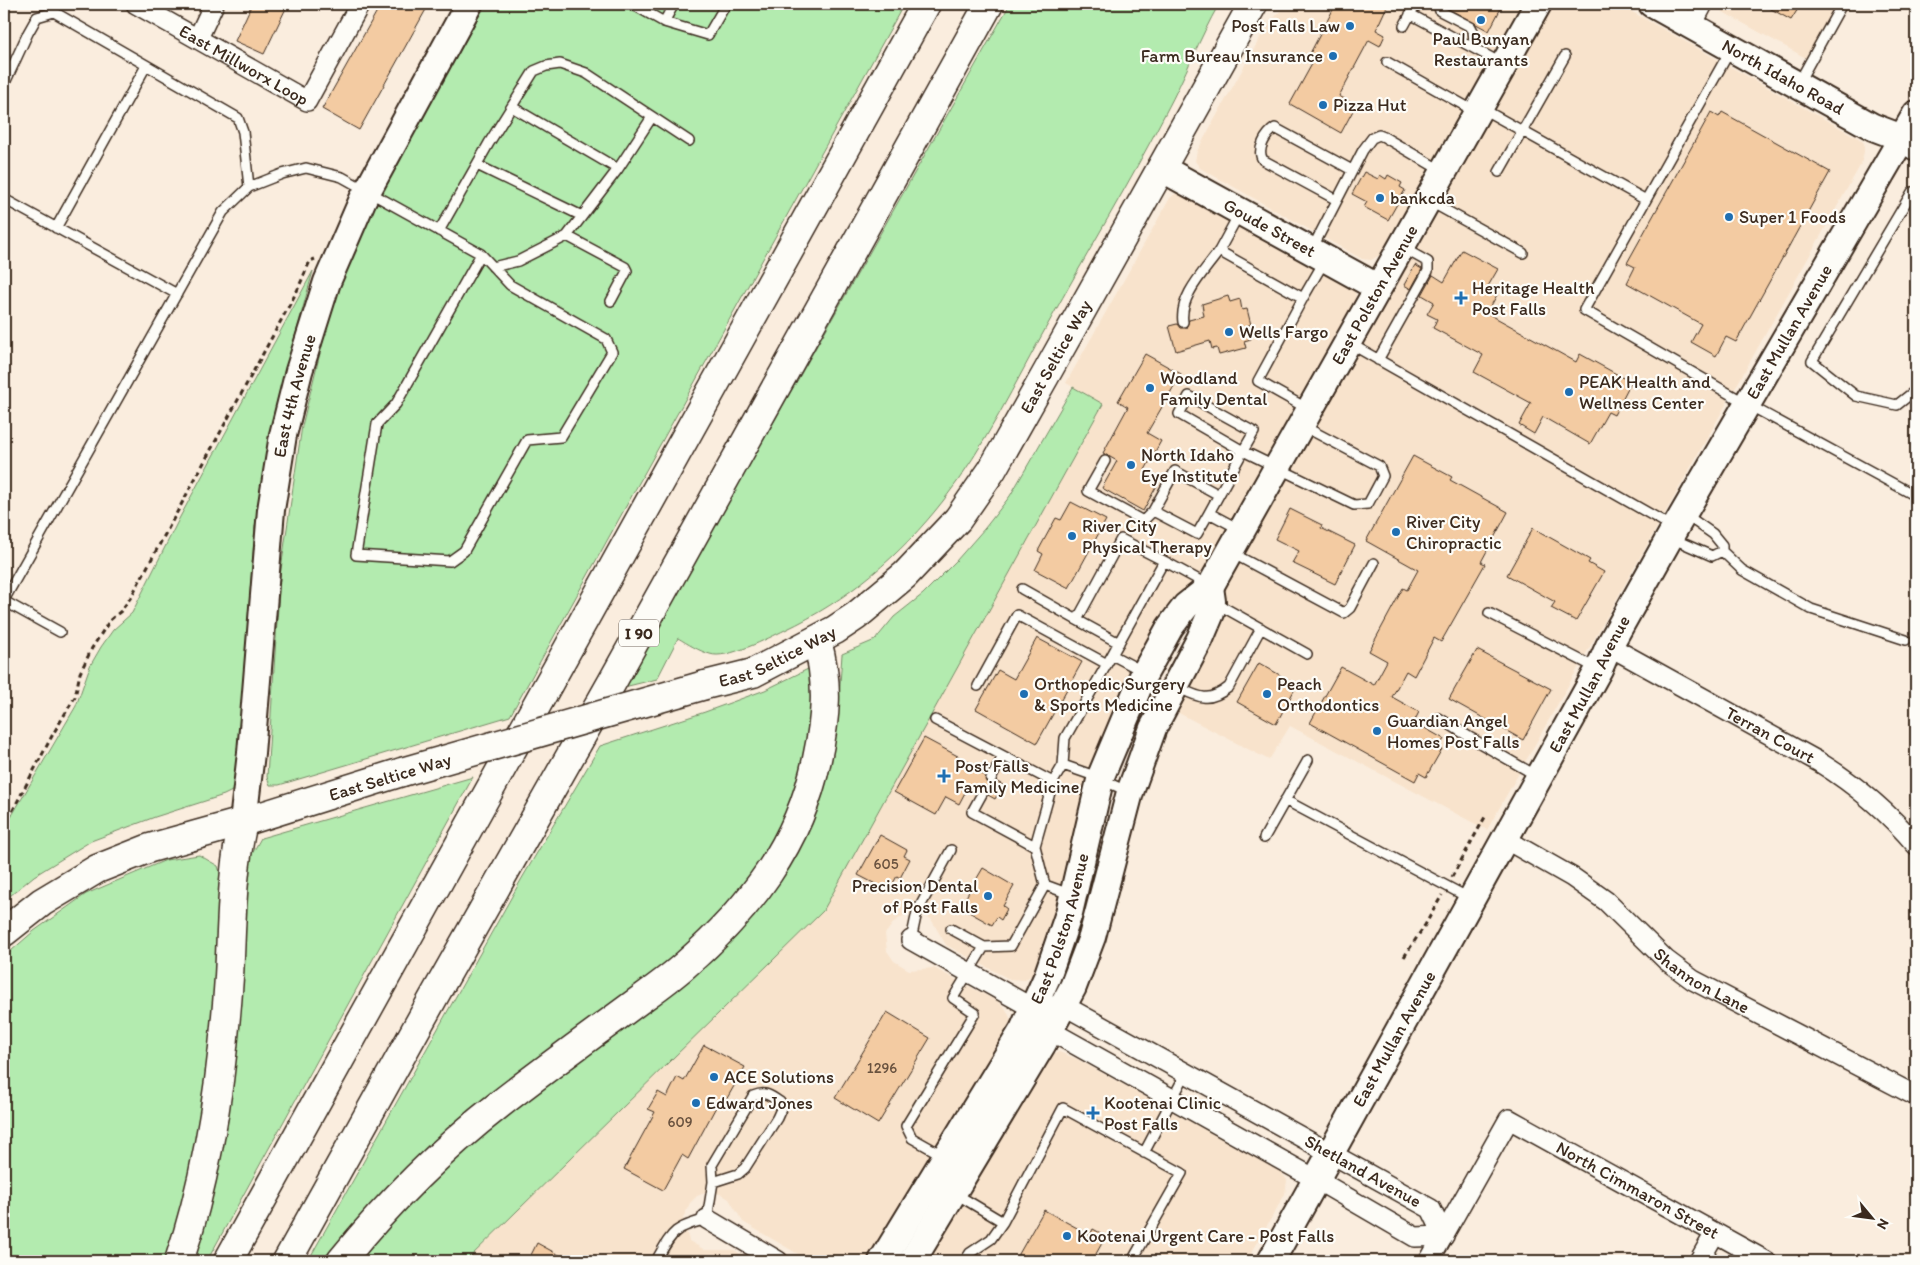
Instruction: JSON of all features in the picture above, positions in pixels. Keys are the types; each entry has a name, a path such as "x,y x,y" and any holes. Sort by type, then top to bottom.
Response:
{"main road":[{"path":"228,1261 926,4"},
{"name":"I 90","path":"286,1261 616,676 989,4"},
{"name":"East Seltice Way","path":"4,932 42,902 97,869 150,848 243,822 402,772 753,673 817,641 856,616 892,587 925,556 958,519 992,470 1253,4"},
{"path":"341,1261 391,1203 455,1141 499,1105 684,966 739,912 766,878 788,842 806,801 823,732 825,682 817,641"},
{"path":"179,1261 198,1189 212,1124 218,1084 228,978 232,882 243,822"}],"street":[{"name":"East Millworx Loop","path":"136,4 307,100 360,4"},
{"path":"198,38 214,4"},
{"name":"East 4th Avenue","path":"243,822 251,753 267,548 283,435 299,370 325,290 367,190 469,4"},
{"name":"East Polston Avenue","path":"882,1261 943,1187 1049,1030 1063,1005 1092,937 1130,792 1153,728 1200,639 1210,613 1211,594 1236,541 1442,171 1538,4"},
{"name":"North Idaho Road","path":"1652,4 1697,14 1732,48 1874,127 1909,143"},
{"name":"East Mullan Avenue","path":"1271,1261 1676,526 1747,404 1909,143 1916,114"},
{"name":"Goude Street","path":"1161,168 1378,287"},
{"name":"East Polston Avenue","path":"912,1261 943,1187 946,1157 1034,1009 1069,913 1100,779 1145,672 1170,627 1186,606 1211,594"},
{"name":"Terran Court","path":"1604,658 1819,762 1840,775 1871,799 1898,823 1916,845"},
{"name":"Shannon Lane","path":"1505,839 1572,877 1606,901 1666,960 1693,980 1916,1096"},
{"path":"911,940 1034,1009 1063,1005"},
{"name":"Shetland Avenue","path":"1034,1009 1049,1030 1415,1237 1444,1236 1431,1209 1063,1005"},
{"name":"North Cimmaron Street","path":"1444,1236 1509,1119 1766,1261"},
{"path":"707,1219 778,1261"},
{"path":"1699,1261 1715,1233"},
{"path":"1429,1261 1444,1236"}],"lane":[{"path":"632,4 664,22 708,35 726,4"},
{"path":"664,22 674,4"},
{"path":"1404,26 1416,4"},
{"path":"1438,4 1440,10 1470,28 1473,32 1475,48"},
{"path":"1798,85 1842,4"},
{"path":"4,85 37,17 54,12 238,118 243,132 249,187"},
{"path":"1410,14 1503,64"},
{"path":"1732,48 1584,310 1747,404 1916,496"},
{"path":"1499,172 1565,56"},
{"path":"1387,62 1522,131 1646,200"},
{"path":"439,231 477,164 534,71 546,66 560,64 586,73 689,141"},
{"path":"56,228 146,66"},
{"path":"512,107 618,169"},
{"path":"493,267 518,261 567,236 618,169 652,117"},
{"path":"1337,200 1263,160 1260,150 1269,132 1275,128 1352,170"},
{"path":"1153,511 1197,534 1243,451 1254,432 1189,396 1179,414 1243,451 1276,468 1354,505 1368,504 1383,476 1379,466 1305,417 1258,381 1303,298 1337,200 1363,150 1372,138 1378,135 1442,171"},
{"path":"477,164 582,216"},
{"path":"60,632 4,600 223,212 249,187 282,174 306,168 342,177 480,254 510,285 606,339 612,352 561,437 527,440 464,551 450,561 356,555 377,424 396,404 480,254"},
{"path":"1916,195 1912,192 1812,361 1856,396 1897,405 1916,390"},
{"path":"4,199 176,294"},
{"path":"1426,200 1522,253"},
{"path":"1183,322 1182,309 1191,290 1219,250 1240,212"},
{"path":"567,236 625,267 626,271 611,300"},
{"path":"1378,360 1428,271 1428,262 1400,246"},
{"path":"1219,250 1303,298"},
{"path":"1347,342 1676,526 1712,556 1722,551"},
{"path":"1105,461 1088,491 1143,521 1153,511 1175,471 1219,494"},
{"path":"1209,513 1236,541 1344,613 1350,608 1374,563"},
{"path":"1676,526 1713,534 1722,545 1722,551 1742,570 1811,609 1906,640"},
{"path":"1078,620 1121,539 1164,561 1261,628 1307,654"},
{"path":"951,929 984,947 1011,946 1045,885 1035,846 1053,782 1062,765 1065,738 1164,561"},
{"path":"1022,589 1119,644"},
{"path":"1489,614 1604,658"},
{"path":"978,686 1017,615 1107,664"},
{"path":"1175,686 1196,697 1205,698 1222,693 1228,687 1261,628"},
{"path":"1112,655 1145,672"},
{"path":"1439,718 1539,777"},
{"path":"935,720 1053,782"},
{"path":"991,779 1003,756"},
{"path":"1264,838 1308,760"},
{"path":"1062,765 1130,792"},
{"path":"983,792 972,812 1035,846"},
{"path":"1286,800 1471,900"},
{"path":"911,940 917,912 951,850"},
{"path":"1045,885 1073,895"},
{"path":"946,1157 912,1138 906,1126 975,1013 953,998 984,947"},
{"path":"1144,1153 1186,1073"},
{"path":"656,1261 673,1233 685,1225 707,1219 713,1182 712,1166 753,1096 761,1093 769,1095 780,1102 781,1109 777,1118 745,1168 738,1174 713,1182"},
{"path":"965,1261 970,1254 991,1239 1003,1222 1063,1108 1182,1173 1132,1261"},
{"path":"943,1187 1003,1222"}],"path":[{"path":"4,827 53,734 75,697 80,673 92,648 110,620 121,611 131,597 298,291 310,261 316,259"}],"shaded area":[{"path":"1286,4 1521,4 1380,255 1371,260 1362,259 1200,168 1195,161 1197,151 1265,29"},
{"path":"1553,4 1618,4 1860,139 1864,143 1864,152 1861,164 1487,830 1290,726 1269,760 1171,709 1228,583"},
{"path":"1721,4 1836,4 1806,58 1723,12"},
{"path":"1179,191 1354,288 1356,295 1354,303 1197,585 1067,877 1042,958 1034,973 1025,980 1009,979 946,945 931,919 920,915 906,914 894,922 885,934 887,951 894,961 909,970 934,968 997,1001 1006,1009 1011,1020 1009,1031 1002,1045 868,1261 810,1261 743,1222 729,1199 721,1194 707,1192 697,1196 690,1203 683,1218 689,1241 705,1250 734,1250 753,1261 466,1261 823,911 1103,404 1066,383 1170,198"},
{"name":"Kootenai Clinic Post Falls","path":"1059,1052 1077,1059 1281,1172 1287,1180 1285,1194 1247,1261 921,1261 1050,1055"}],"green space":[{"path":"486,4 904,4 510,716 279,785 270,785 267,777 280,576 302,426 331,309 369,213"},
{"path":"1010,4 1219,4 1152,139 999,414 958,480 927,521 872,575 851,591 808,618 758,643 726,654 706,653 678,638 657,679 624,687"},
{"path":"313,271 279,395 265,461 255,526 236,784 232,791 224,795 155,817 91,841 34,876 4,901 4,829 76,706 90,666 101,647 113,630 132,613 180,517"},
{"path":"1073,387 1103,404 823,911 466,1261 353,1261 462,1147 698,966 825,776 837,728 842,654 875,640 894,617 923,594 985,528 1010,496"},
{"path":"808,669 817,676 808,759 774,844 728,910 334,1253 328,1261 308,1261 521,880 600,746 705,712 765,690"},
{"path":"473,777 207,1261 190,1261 247,872 252,854 261,838"},
{"path":"199,855 218,866 222,880 206,1119 167,1261 4,1261 4,957 34,931 86,894 166,860"}],"building":[{"path":"252,4 288,4 264,54 235,41"},
{"path":"381,4 429,4 359,130 322,109"},
{"path":"1336,4 1388,4 1376,30 1385,35 1380,46 1369,40 1339,96 1356,105 1341,133 1290,104 1312,64 1306,61"},
{"name":"Paul Bunyan Restaurants","path":"1444,4 1493,4 1501,8 1489,31 1445,7"},
{"path":"1762,4 1801,4 1791,20"},
{"name":"Super 1 Foods","path":"1711,112 1719,117 1722,112 1830,172 1736,342 1726,337 1716,356 1691,342 1701,324 1627,283 1635,267 1627,263"},
{"name":"bankcda","path":"1364,172 1378,179 1380,175 1386,179 1388,175 1402,183 1400,187 1405,190 1388,220 1364,207 1367,202 1352,194"},
{"name":"PEAK Health and Wellness Center","path":"1462,250 1498,269 1487,288 1498,293 1487,313 1576,362 1580,354 1631,382 1614,415 1608,412 1590,444 1543,417 1534,434 1519,425 1531,403 1474,372 1483,355 1433,328 1437,319 1427,314 1434,302 1422,295 1433,275 1444,282"},
{"path":"1415,265 1422,269 1411,289 1404,285"},
{"name":"Wells Fargo","path":"1228,296 1230,302 1240,299 1242,310 1247,309 1251,325 1248,325 1251,339 1244,341 1246,348 1219,355 1217,348 1212,349 1210,341 1176,351 1169,326 1177,324 1180,328 1186,328 1189,320 1204,316 1202,304"},
{"path":"1145,354 1181,374 1147,433 1161,441 1145,470 1161,478 1143,511 1102,488 1117,461 1103,453 1128,407 1118,401"},
{"path":"1413,456 1452,477 1450,480 1508,512 1481,562 1485,564 1441,642 1434,638 1414,676 1406,671 1392,697 1419,712 1414,722 1444,739 1439,747 1442,749 1426,777 1419,773 1415,781 1310,723 1341,667 1374,685 1387,661 1369,651 1403,588 1407,590 1418,570 1366,541"},
{"name":"River City Physical Therapy","path":"1071,502 1106,520 1069,588 1035,570 1043,554 1038,551 1056,518 1061,520"},
{"path":"1290,509 1322,525 1321,528 1355,545 1335,584 1292,563 1299,551 1275,539"},
{"path":"1533,528 1590,560 1588,563 1604,572 1576,621 1551,608 1555,602 1507,575"},
{"name":"Orthopedic Surgery & Sports Medicine","path":"1037,638 1082,662 1037,743 976,709 998,670 1014,679"},
{"name":"Guardian Angel Homes Post Falls","path":"1477,650 1551,689 1523,740 1449,699"},
{"name":"Peach Orthodontics","path":"1259,663 1297,685 1276,724 1237,702"},
{"name":"Post Falls Family Medicine","path":"924,738 982,769 980,773 986,776 985,780 988,784 992,785 997,782 1003,785 995,799 988,795 989,791 986,787 982,786 977,789 969,785 959,804 946,797 936,815 894,792"},
{"path":"880,835 907,850 904,856 910,859 900,878 897,876 889,891 858,875"},
{"name":"Precision Dental of Post Falls","path":"983,868 1014,886 1003,906 1007,909 1001,920 997,917 992,925 960,907"},
{"path":"887,1012 930,1038 878,1124 835,1098"},
{"path":"704,1045 745,1067 722,1107 717,1105 688,1159 682,1155 663,1190 624,1169 655,1112 648,1109 658,1092 667,1097 677,1077 684,1081"},
{"name":"Kootenai Urgent Care - Post Falls","path":"1044,1210 1090,1235 1093,1229 1106,1236 1092,1261 1015,1261"},
{"path":"537,1243 570,1261 528,1261"}],"place":[{"name":"Paul Bunyan Restaurants","path":"1481,20"},
{"name":"Post Falls Law","path":"1350,26"},
{"name":"Farm Bureau Insurance","path":"1333,56"},
{"name":"Pizza Hut","path":"1323,105"},
{"name":"bankcda","path":"1380,198"},
{"name":"Super 1 Foods","path":"1729,217"},
{"name":"Heritage Health Post Falls","path":"1461,298"},
{"name":"Wells Fargo","path":"1229,332"},
{"name":"Woodland Family Dental","path":"1150,388"},
{"name":"PEAK Health and Wellness Center","path":"1569,392"},
{"name":"North Idaho Eye Institute","path":"1131,465"},
{"name":"River City Chiropractic","path":"1396,532"},
{"name":"River City Physical Therapy","path":"1072,536"},
{"name":"Orthopedic Surgery & Sports Medicine","path":"1024,694"},
{"name":"Peach Orthodontics","path":"1267,694"},
{"name":"Guardian Angel Homes Post Falls","path":"1377,731"},
{"name":"Post Falls Family Medicine","path":"944,776"},
{"name":"Precision Dental of Post Falls","path":"988,896"},
{"name":"ACE Solutions","path":"714,1077"},
{"name":"Edward Jones","path":"696,1103"},
{"name":"Kootenai Clinic Post Falls","path":"1093,1113"},
{"name":"Kootenai Urgent Care - Post Falls","path":"1067,1236"}]}
